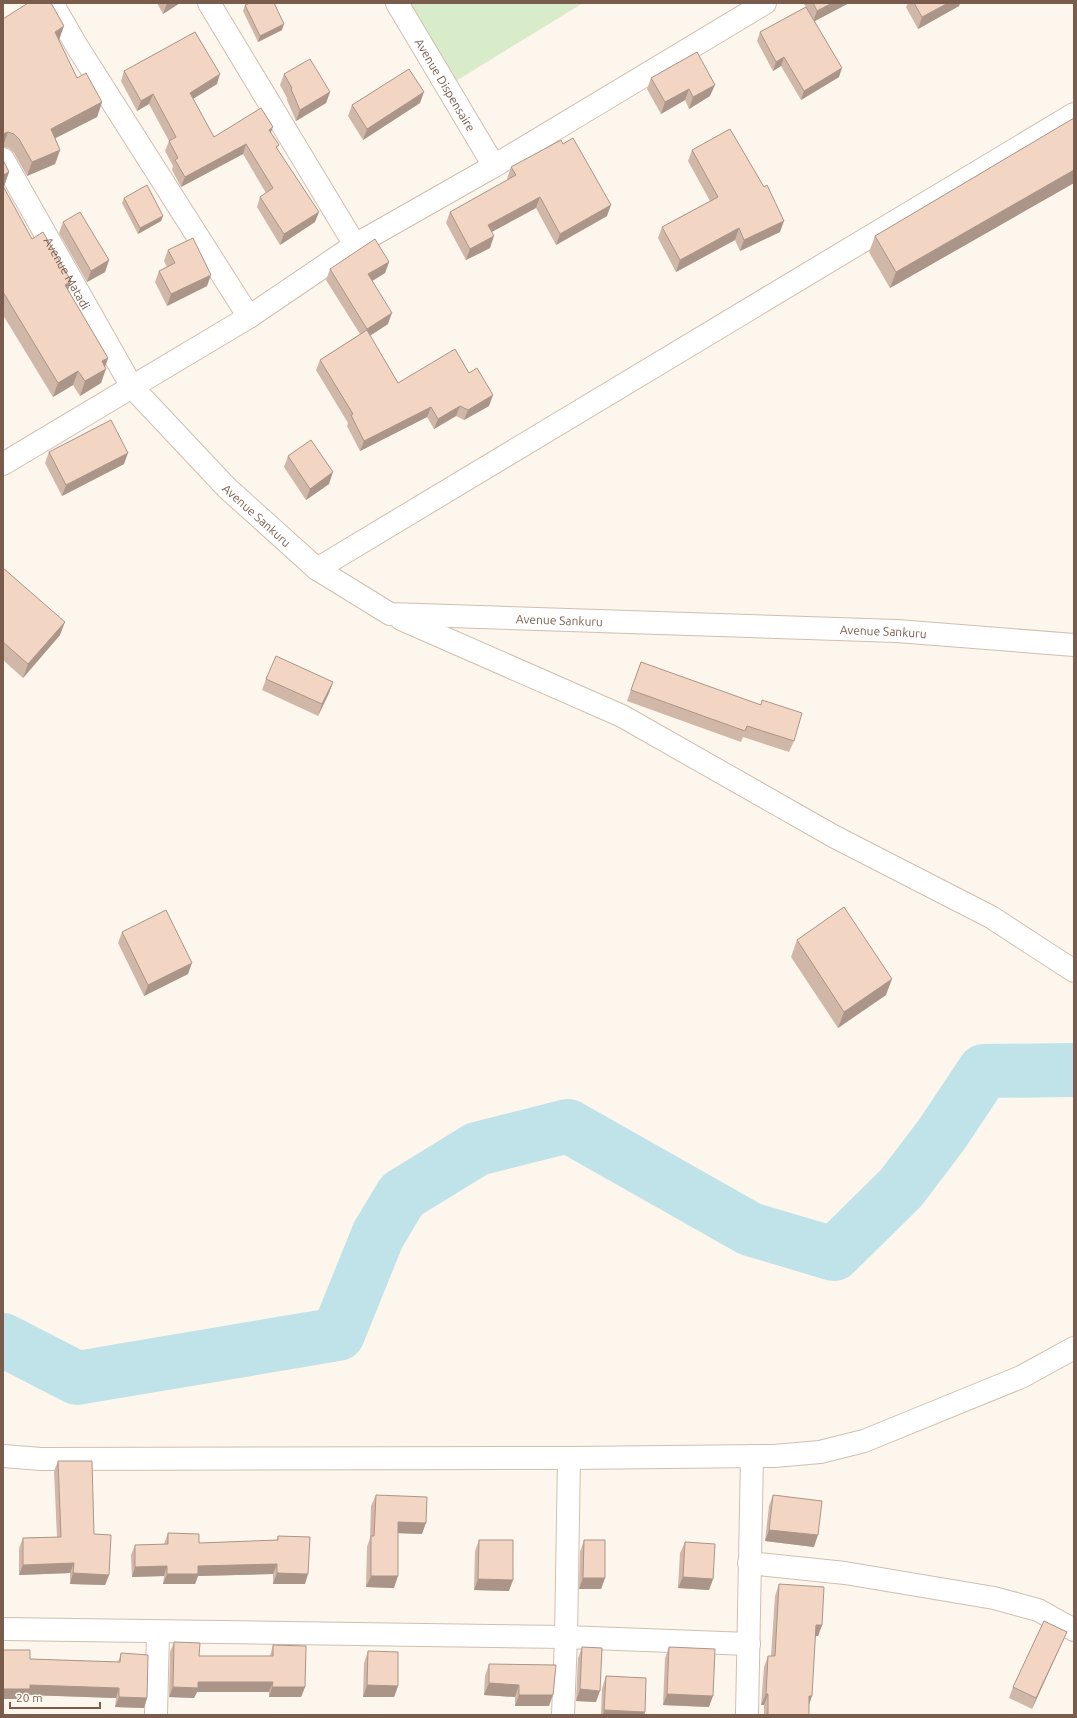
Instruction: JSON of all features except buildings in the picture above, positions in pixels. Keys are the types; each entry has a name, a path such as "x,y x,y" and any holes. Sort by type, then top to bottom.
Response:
{"street":[{"path":"52,3 83,55 249,317"},
{"path":"209,3 356,245"},
{"name":"Avenue Dispensaire","path":"397,3 494,166"},
{"path":"3,464 249,317 356,245 494,166 765,3"},
{"path":"317,569 1074,114"},
{"name":"Avenue Matadi","path":"3,160 132,387"},
{"name":"Avenue Sankuru","path":"132,387 227,488 317,569 390,614 897,631 1074,645"},
{"path":"390,614 622,716 835,837 991,917 1074,971"},
{"path":"3,1456 41,1459 569,1458 752,1456 820,1452 864,1441 1021,1377 1074,1348"},
{"path":"747,1715 752,1456"},
{"path":"563,1715 569,1458"},
{"path":"749,1562 927,1586 994,1598 1074,1620"},
{"path":"1038,1610 1074,1630"},
{"path":"3,1629 566,1637 749,1644"},
{"path":"156,1715 158,1632"}],"green space":[{"path":"408,3 583,3 456,81"}],"waterway":[{"path":"3,1340 77,1378 338,1334 378,1235 402,1195 477,1149 568,1126 750,1229 834,1254 901,1188 942,1134 984,1071 1074,1070"}]}
